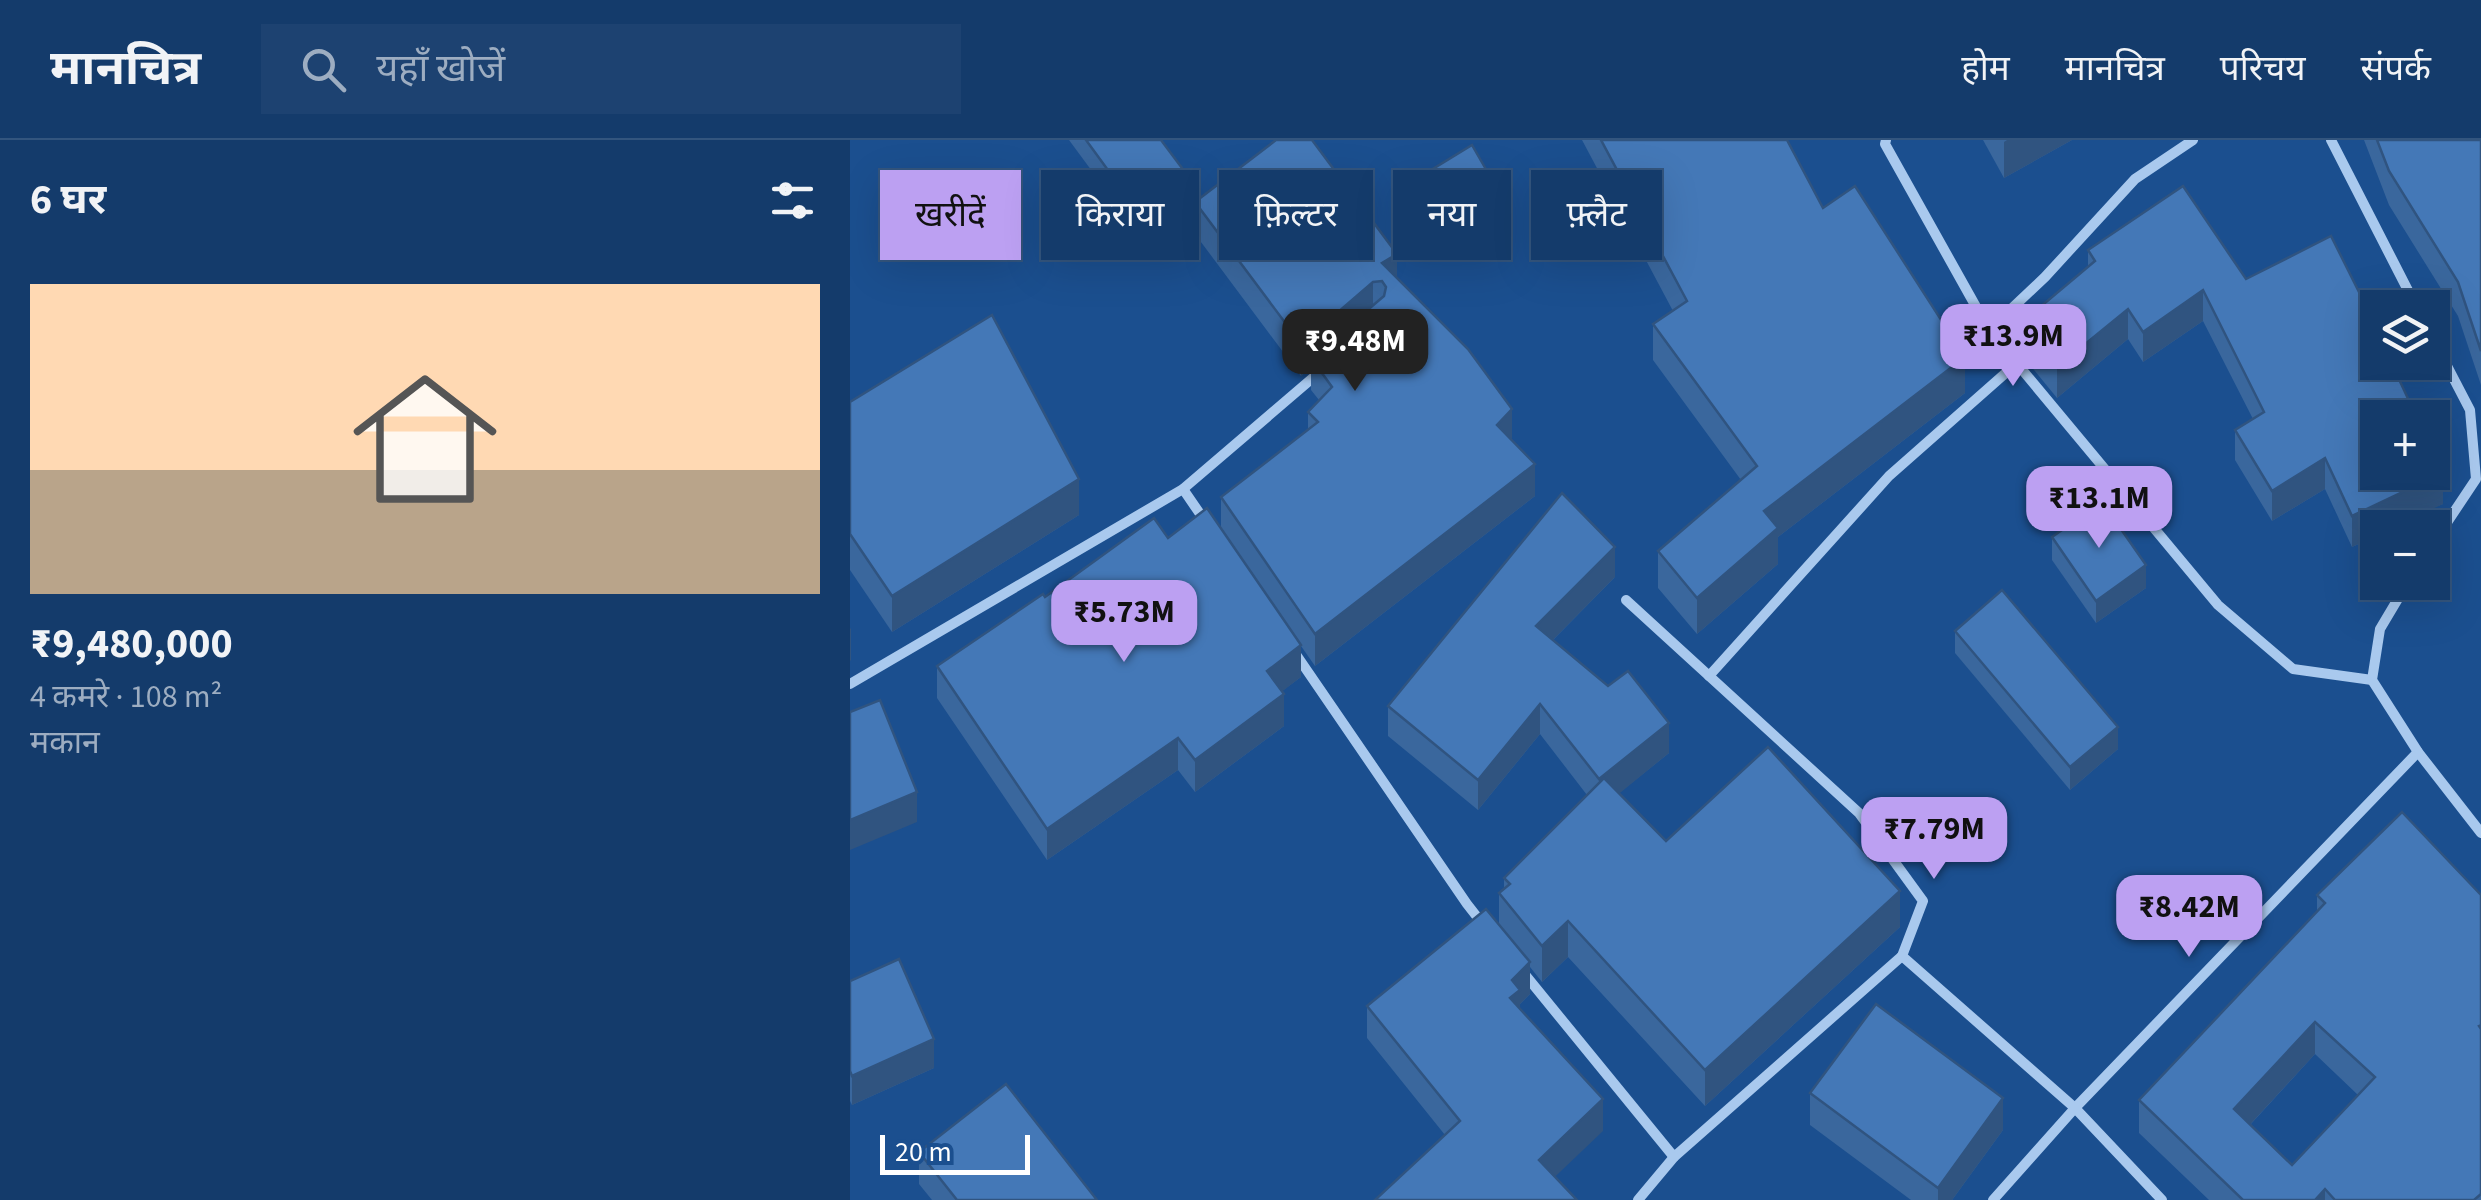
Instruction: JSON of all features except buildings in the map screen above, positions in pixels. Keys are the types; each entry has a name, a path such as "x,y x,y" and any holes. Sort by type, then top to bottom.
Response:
{"street":[{"path":"1886,140 1989,330 2218,604 2293,669 2372,680"},
{"path":"1989,330 2045,277 2135,179 2194,140"},
{"path":"2331,140 2408,290"},
{"path":"850,684 1183,489 1333,360"},
{"path":"1709,676 1889,476 2017,363"},
{"path":"2450,372 2470,410 2479,480 2450,520"},
{"path":"1183,489 1216,537"},
{"path":"1626,600 1858,812 1923,900 1902,956 1674,1157 1638,1200"},
{"path":"2397,600 2380,629 2372,680 2418,752 2481,833"},
{"path":"1292,648 1491,934"},
{"path":"1993,1200 2075,1108 2418,752"},
{"path":"1902,956 2075,1108 2162,1200"},
{"path":"1516,964 1674,1157"}]}
